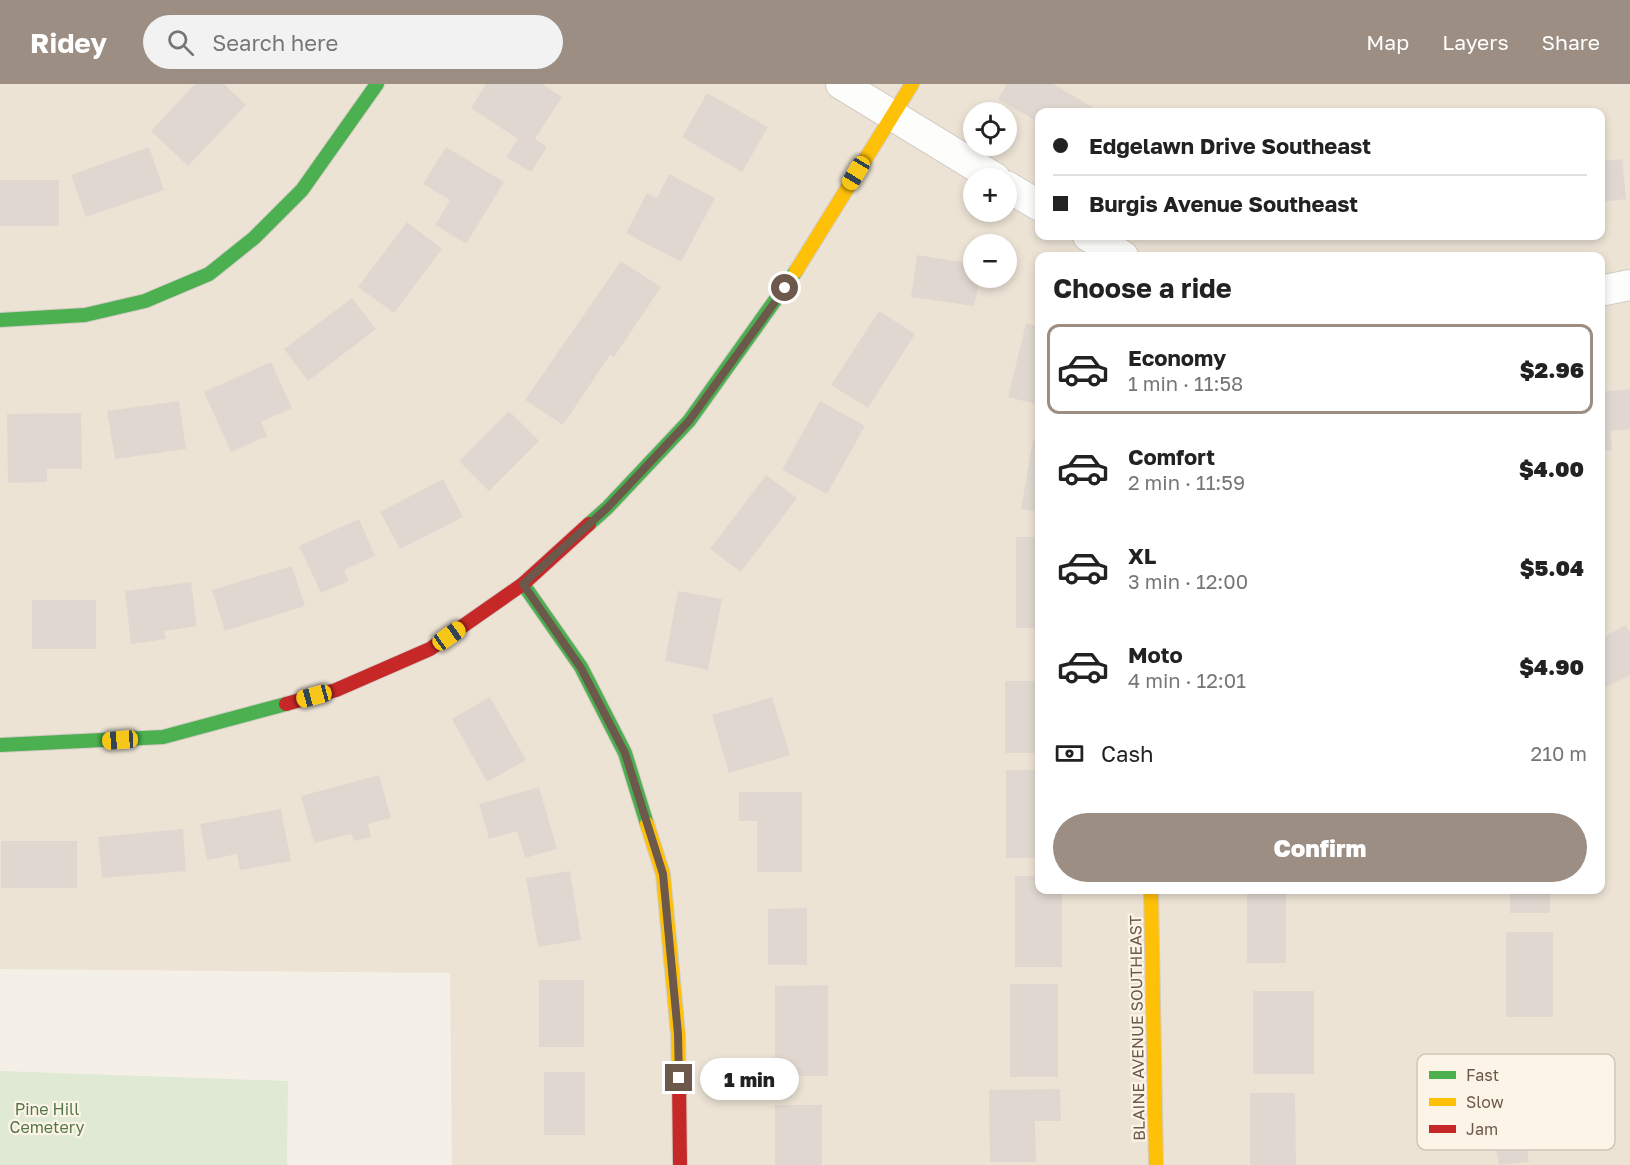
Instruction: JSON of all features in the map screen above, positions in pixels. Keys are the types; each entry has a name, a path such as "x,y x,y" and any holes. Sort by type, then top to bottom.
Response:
{"street":[{"path":"0,320 85,315 145,301 209,274 254,238 302,190 377,84"},
{"path":"841,84 977,168"},
{"path":"0,745 163,737 336,690 430,649 523,584 607,508 689,421 798,269 912,84"},
{"path":"1017,192 1035,203"},
{"path":"1095,240 1116,252"},
{"path":"1605,290 1630,285"},
{"path":"523,584 581,668 625,753 663,874 678,1034 680,1165"},
{"name":"BLAINE AVENUE SOUTHEAST","path":"1151,894 1156,1165"}],"shaded area":[{"path":"0,84 1630,84 1630,1165 452,1165 450,973 0,969"}],"green space":[{"name":"Pine Hill Cemetery","path":"0,1071 288,1081 287,1165 0,1165"}],"building":[{"path":"195,84 224,84 246,105 188,166 151,131"},
{"path":"486,84 542,84 562,97 535,139 547,147 531,172 506,157 518,139 471,108"},
{"path":"1007,84 1053,84 1094,108 1035,108 1035,120 1017,110 1017,102 1003,102 998,99"},
{"path":"707,93 768,127 742,172 682,137"},
{"path":"149,147 164,190 86,217 71,175"},
{"path":"446,147 504,182 466,244 435,225 450,200 423,184"},
{"path":"1622,159 1626,199 1605,201 1605,161"},
{"path":"669,174 715,198 681,262 626,233 647,193 657,198"},
{"path":"0,180 59,180 59,226 0,226"},
{"path":"407,222 442,249 394,313 358,287"},
{"path":"917,255 963,262 963,288 978,288 974,306 911,297"},
{"path":"621,261 661,287 614,357 610,355 563,425 525,400"},
{"path":"352,298 376,329 308,381 284,349"},
{"path":"879,311 915,334 868,408 831,385"},
{"path":"1026,323 1035,326 1035,404 1008,397"},
{"path":"271,362 292,408 261,422 267,436 231,452 204,392"},
{"path":"1630,389 1630,429 1610,431 1612,450 1605,451 1605,392"},
{"path":"179,401 186,449 115,459 107,411"},
{"path":"820,401 865,426 827,494 782,470"},
{"path":"509,411 539,441 489,491 459,461"},
{"path":"81,413 82,469 47,469 47,482 8,483 7,414"},
{"path":"1033,440 1035,440 1035,511 1021,509"},
{"path":"766,475 797,498 741,572 710,549"},
{"path":"443,479 463,517 400,549 380,512"},
{"path":"359,519 375,556 344,570 349,581 321,593 299,546"},
{"path":"1016,537 1035,537 1035,628 1016,628"},
{"path":"292,566 305,606 225,631 212,590"},
{"path":"191,582 197,626 164,631 166,639 131,644 125,591"},
{"path":"678,591 722,599 708,670 665,661"},
{"path":"32,600 96,600 96,649 32,649"},
{"path":"1626,625 1630,633 1630,675 1605,688 1605,636"},
{"path":"1005,681 1035,681 1035,753 1005,753"},
{"path":"490,697 526,760 487,782 452,719"},
{"path":"772,697 790,755 729,773 712,715"},
{"path":"1006,770 1035,770 1035,858 1006,858"},
{"path":"379,775 391,818 368,824 371,837 354,841 351,834 314,843 301,796"},
{"path":"539,787 557,849 525,858 517,831 489,839 479,804"},
{"path":"739,792 802,792 802,872 757,872 757,821 739,821"},
{"path":"281,809 291,861 240,870 237,854 207,860 200,824"},
{"path":"183,829 186,871 102,878 98,837"},
{"path":"1,841 77,841 77,888 1,888"},
{"path":"570,871 581,940 538,947 526,878"},
{"path":"1015,876 1035,876 1035,894 1062,894 1062,967 1015,967"},
{"path":"1247,894 1286,894 1286,963 1247,963"},
{"path":"1510,894 1550,894 1550,913 1510,913"},
{"path":"807,908 807,965 768,965 768,909"},
{"path":"1506,932 1553,932 1553,1017 1506,1017"},
{"path":"539,980 584,980 584,1047 539,1047"},
{"path":"1010,984 1058,984 1058,1077 1010,1077"},
{"path":"828,985 828,1076 775,1076 775,986"},
{"path":"1253,991 1314,991 1314,1074 1253,1074"},
{"path":"544,1072 585,1072 585,1135 544,1135"},
{"path":"1060,1089 1061,1121 1035,1121 1036,1162 990,1162 989,1090"},
{"path":"1250,1093 1295,1093 1296,1165 1250,1165"},
{"path":"775,1105 822,1105 822,1165 775,1165"},
{"path":"1496,1150 1527,1150 1529,1162 1499,1165"}],"traffic: fast":[{"path":"0,320 85,315 145,301 209,274 254,238 302,190 377,84"},
{"path":"589,524 689,421 796,271"},
{"path":"523,584 581,667 625,753 647,824"},
{"path":"0,745 163,737 286,704"}],"traffic: slow":[{"path":"796,271 912,84"},
{"path":"647,824 663,874 678,1034 679,1081"},
{"path":"1151,894 1156,1165"}],"traffic: jam":[{"path":"286,704 336,690 430,649 523,584 589,524"},
{"path":"679,1081 680,1165"}],"route":[{"path":"679,1078 678,1034 663,874 625,753 581,668 523,584 607,508 689,421 785,288"}]}
